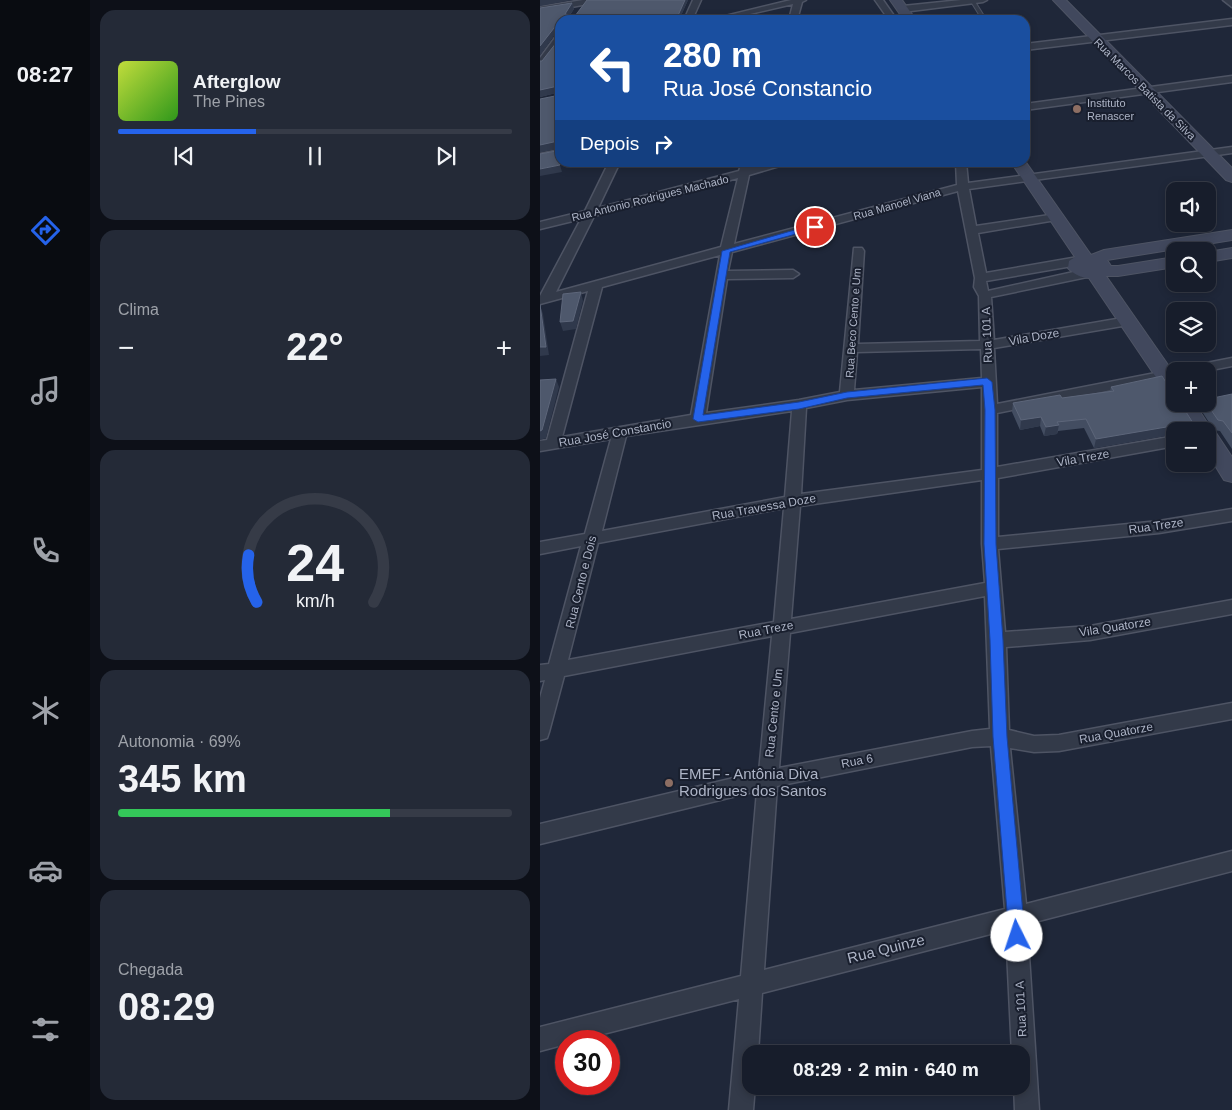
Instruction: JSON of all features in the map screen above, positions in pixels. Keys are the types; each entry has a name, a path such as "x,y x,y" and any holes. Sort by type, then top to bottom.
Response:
{"main road":[{"name":"Rua Marcos Batista da Silva","path":"1060,0 1232,177"},
{"path":"899,4 907,15"},
{"path":"1022,167 1128,321 1166,371"},
{"path":"1090,266 1104,255 1232,235"},
{"path":"1216,256 1232,253"},
{"path":"1090,266 1118,271 1166,263"},
{"path":"1216,450 1232,474"}],"street":[{"path":"540,10 598,0"},
{"path":"690,15 697,0"},
{"path":"735,15 800,0"},
{"path":"795,15 800,0"},
{"path":"879,0 889,15"},
{"path":"899,4 983,0"},
{"path":"1227,0 1232,4"},
{"path":"577,14 586,1"},
{"path":"1030,46 1232,22"},
{"path":"540,64 544,53 555,42"},
{"path":"1030,106 1232,79"},
{"name":"Rua Manoel Viana","path":"543,300 963,187 1232,150"},
{"path":"540,158 555,154"},
{"path":"543,300 612,167"},
{"name":"Rua 101 A","path":"961,167 963,187 983,286 988,344 990,544 1000,737 1016,916 1027,1110"},
{"path":"698,419 726,251 745,168"},
{"name":"Rua Antonio Rodrigues Machado","path":"540,226 745,168"},
{"path":"972,230 1056,216"},
{"name":"Rua Beco Cento e Um","path":"847,395 858,251"},
{"path":"983,286 1090,266"},
{"path":"983,286 1090,266"},
{"path":"722,274 793,274"},
{"path":"546,445 596,286"},
{"name":"Vila Doze","path":"850,348 988,344 1128,321"},
{"path":"1216,365 1232,362"},
{"path":"990,410 1166,380"},
{"name":"Rua José Constancio","path":"546,445 698,419 799,405 847,395 987,382"},
{"name":"Rua Cento e Um","path":"741,1110 768,779 794,500 799,405"},
{"name":"Rua Cento e Dois","path":"540,732 620,432"},
{"name":"Vila Treze","path":"990,474 1166,443"},
{"name":"Rua Travessa Doze","path":"540,548 794,500 990,474"},
{"name":"Rua Treze","path":"990,544 1159,527 1232,514"},
{"name":"Rua Treze","path":"540,673 993,588"},
{"name":"Vila Quatorze","path":"996,640 1090,633 1232,607"},
{"name":"Rua Quatorze","path":"1000,737 1034,744 1059,743 1232,712"},
{"name":"Rua 6","path":"540,834 768,779 972,739 1000,737"},
{"name":"Rua Quinze","path":"540,1039 1232,861"}],"lane":[{"path":"971,1 982,15"}],"building":[{"path":"587,0 685,0 678,15 576,15"},
{"path":"572,3 565,14 570,15 555,15 555,28 540,46 540,8"},
{"path":"555,44 555,87 540,90 540,61"},
{"path":"555,96 555,142 540,145 540,99"},
{"path":"555,151 555,166 540,169 540,154"},
{"path":"581,292 573,321 560,322 563,294"},
{"path":"540,305 546,347 540,347"},
{"path":"1162,376 1166,382 1166,412 1186,412 1192,422 1166,422 1166,427 1096,439 1086,419 1057,422 1059,425 1046,427 1041,417 1021,420 1013,403 1060,395 1062,398 1114,391 1111,387"},
{"path":"556,379 542,430 540,431 540,380"},
{"path":"1232,394 1232,433 1223,421 1218,420 1212,412 1216,412 1216,397"}],"place":[{"name":"Instituto Renascer","path":"1077,109"},
{"name":"EMEF - Antônia Diva Rodrigues dos Santos","path":"669,783"}],"route":[{"path":"815,227 726,251 698,419 799,405 847,395 987,382 990,410 990,544 1000,737 1017,936"}]}
